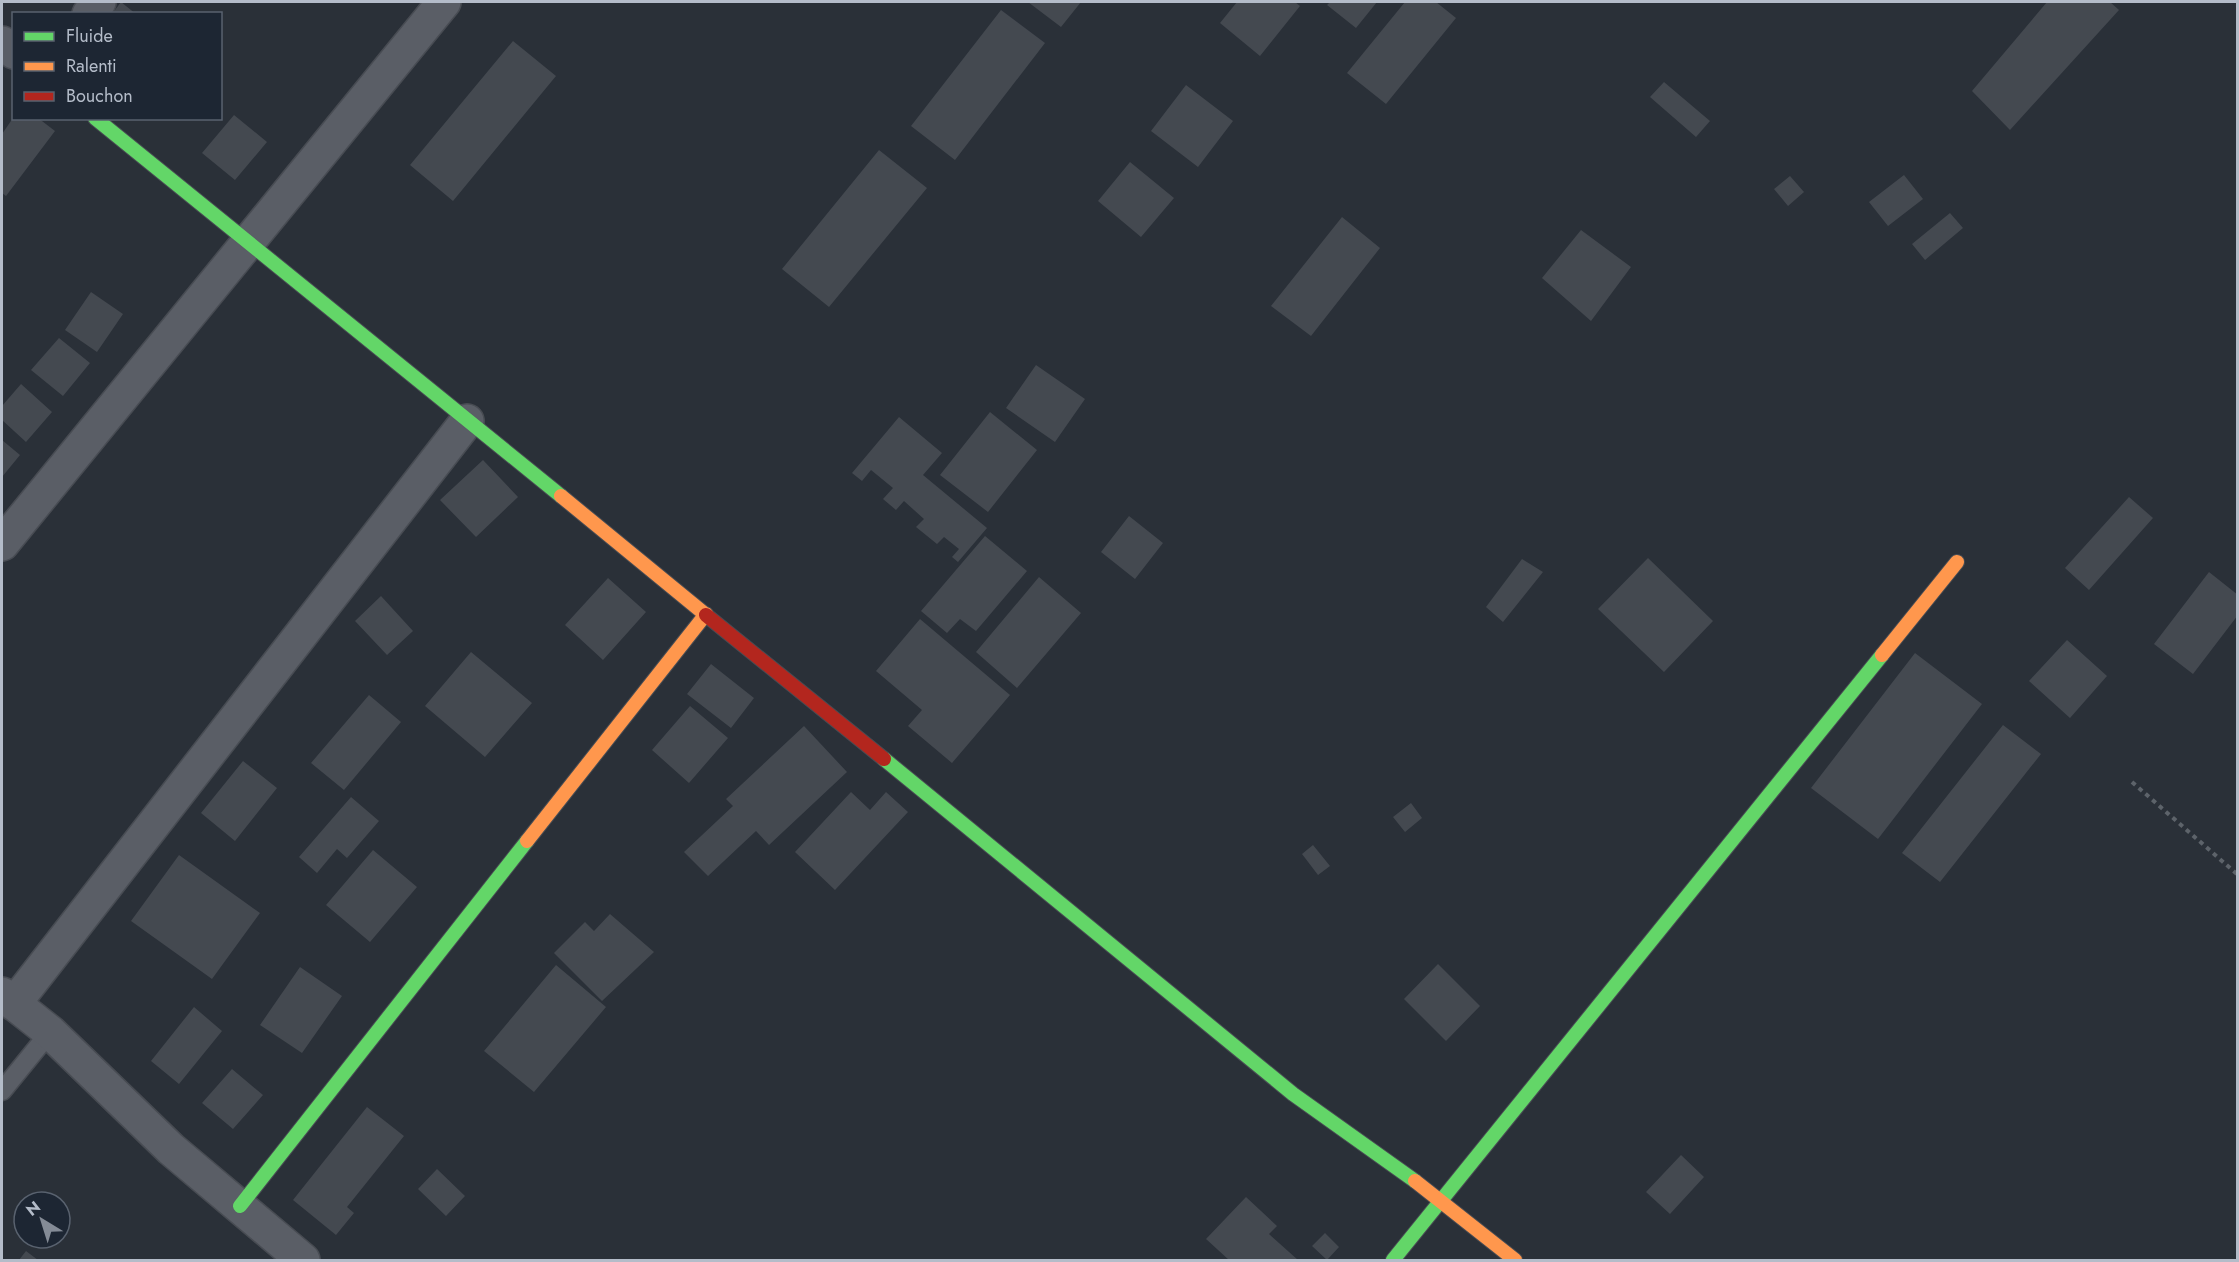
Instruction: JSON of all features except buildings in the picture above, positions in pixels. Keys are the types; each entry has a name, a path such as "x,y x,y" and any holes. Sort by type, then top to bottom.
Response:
{"street":[{"path":"2,544 444,2"},
{"path":"97,120 1293,1094 1441,1200 1515,1260"},
{"path":"303,1260 171,1149 50,1032 8,999 467,421"},
{"path":"1393,1260 1957,562"},
{"path":"240,1206 706,614"}],"lane":[{"path":"2,1091 50,1032"}],"path":[{"path":"2132,782 2238,875"}],"traffic: fast":[{"path":"97,120 561,496"},
{"path":"1393,1260 1882,655"},
{"path":"884,759 1293,1094 1415,1181"},
{"path":"240,1206 527,841"}],"traffic: slow":[{"path":"561,496 706,615"},
{"path":"1882,655 1957,562"},
{"path":"527,841 706,614"},
{"path":"1415,1181 1515,1260"}],"traffic: jam":[{"path":"706,615 884,759"}]}
